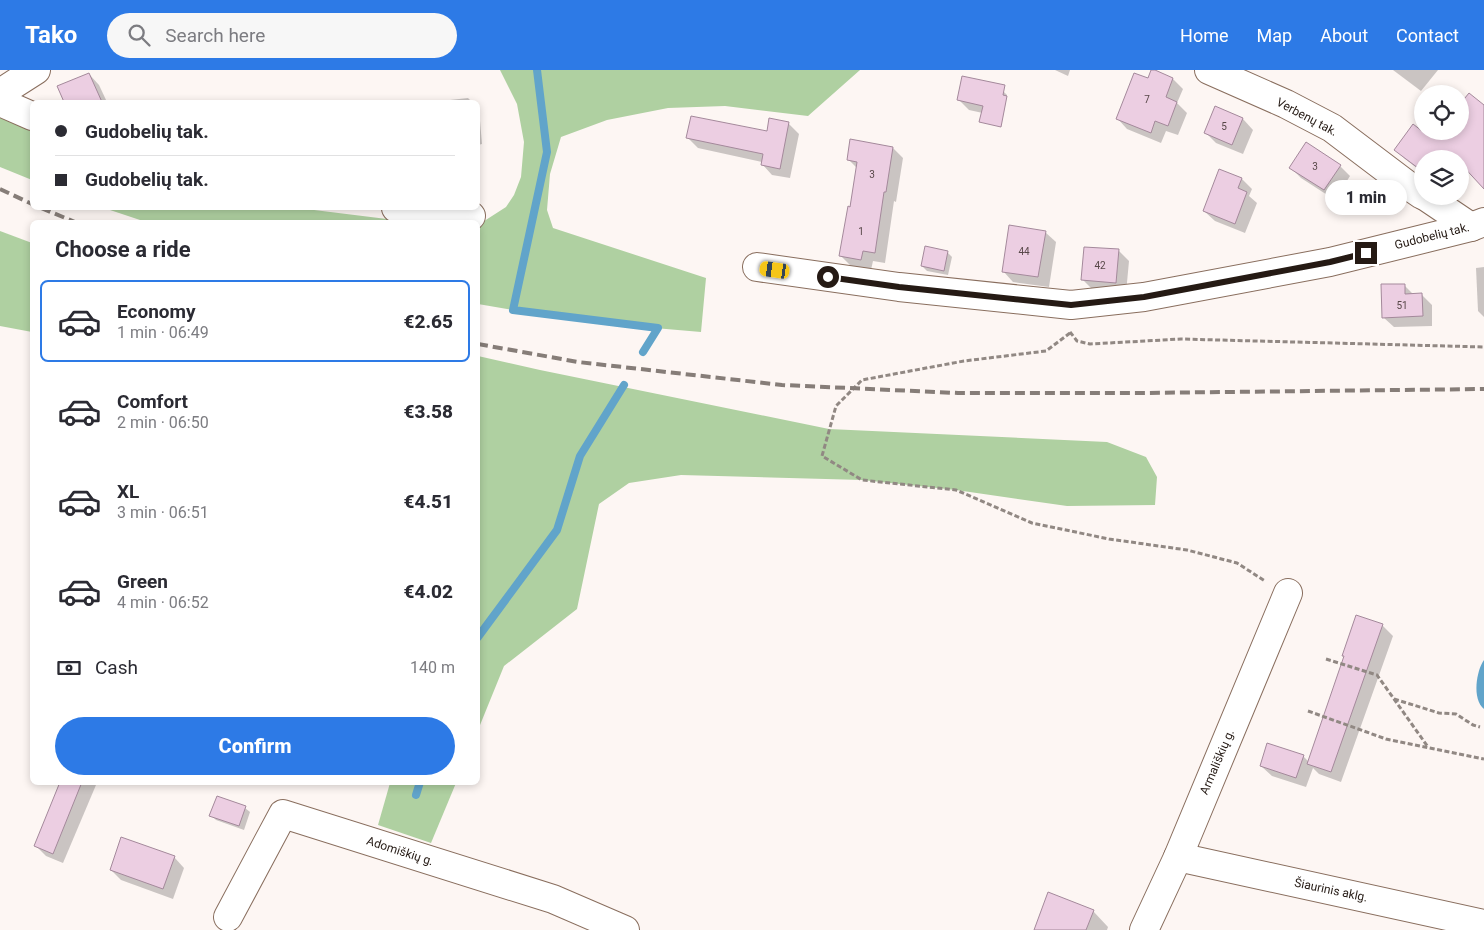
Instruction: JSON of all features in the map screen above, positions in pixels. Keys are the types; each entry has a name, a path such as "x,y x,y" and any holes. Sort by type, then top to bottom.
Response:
{"street":[{"path":"0,93 36,70"},
{"name":"Verbenų tak.","path":"1209,70 1286,104 1332,128 1414,189"},
{"path":"0,102 30,115"},
{"name":"Verbenų tak.","path":"1441,205 1477,224"},
{"path":"415,210 471,216"},
{"name":"Gudobelių tak.","path":"757,267 899,287 1071,305 1144,297 1330,262 1477,224"},
{"name":"Armališkių g.","path":"1144,930 1178,857 1288,593"},
{"name":"Adomiškių g.","path":"228,917 283,814 552,900 625,930"},
{"name":"Šiaurinis aklg.","path":"1178,857 1484,924"}],"path":[{"path":"1071,305 1070,333 1076,342 1090,344 1181,339 1484,347"},
{"path":"1070,333 1046,351 964,361 862,380 836,406 822,456 862,480 956,490 1032,522 1109,539 1187,550 1237,563 1288,593"},
{"path":"1326,659 1377,675 1428,747"},
{"path":"1394,699 1439,713 1456,714 1480,727"},
{"path":"1308,712 1386,739 1484,759"}],"green space":[{"path":"500,70 860,70 808,116 725,106 668,108 607,120 561,137 550,174 547,210 553,228 706,278 701,332 585,322 480,304 480,224 506,207 514,195 521,177 524,142 517,104"},
{"path":"0,111 30,124 30,179 0,167"},
{"path":"110,210 314,210 395,220 140,220"},
{"path":"0,231 30,242 30,332 0,326"},
{"path":"480,356 829,429 1107,442 1146,457 1157,477 1155,505 1067,506 956,490 862,480 681,475 629,483 599,504 577,609 504,666 480,725"},
{"path":"389,785 455,785 431,843 378,825"}],"water":[{"path":"1484,660 1484,709 1478,699 1476,685"}],"building":[{"path":"1151,70 1173,78 1166,97 1177,102 1168,126 1155,121 1151,133 1116,119 1134,73 1148,78"},
{"path":"89,73 101,100 63,100 57,86"},
{"path":"962,76 1005,85 1003,95 1007,96 1001,127 979,122 983,106 957,100"},
{"path":"1469,93 1484,105 1484,189 1469,173 1469,150 1414,150 1414,165 1394,150 1413,124 1414,140 1469,140"},
{"path":"1215,106 1243,118 1232,145 1204,133"},
{"path":"691,116 767,131 769,118 789,122 780,169 761,165 763,154 686,138"},
{"path":"850,139 893,147 875,253 863,251 861,260 839,256 848,206 850,207 857,162 847,160"},
{"path":"1306,142 1341,165 1324,190 1289,168"},
{"path":"1219,169 1242,178 1238,188 1247,192 1235,224 1203,211"},
{"path":"1009,225 1046,231 1038,277 1002,272"},
{"path":"925,246 948,251 944,271 921,266"},
{"path":"1084,247 1119,249 1116,283 1081,280"},
{"path":"1381,284 1405,284 1405,294 1422,293 1423,316 1382,318"},
{"path":"1356,615 1383,624 1331,772 1307,764"},
{"path":"1267,743 1304,755 1296,778 1260,766"},
{"path":"59,785 81,785 53,854 34,846"},
{"path":"217,796 246,806 239,826 209,816"},
{"path":"121,837 175,856 163,889 110,870"},
{"path":"1048,892 1094,910 1086,930 1034,930"}],"waterway":[{"path":"537,70 547,152 513,310 658,328 643,352"},
{"path":"480,634 557,530 580,456 624,385"},
{"path":"416,795 419,785"}],"railway":[{"path":"0,189 30,203"},
{"path":"46,210 70,220"},
{"path":"480,344 578,362 782,385 958,393 1484,389"}],"route":[{"path":"828,277 899,287 1071,305 1144,297 1330,262 1366,253"}]}
